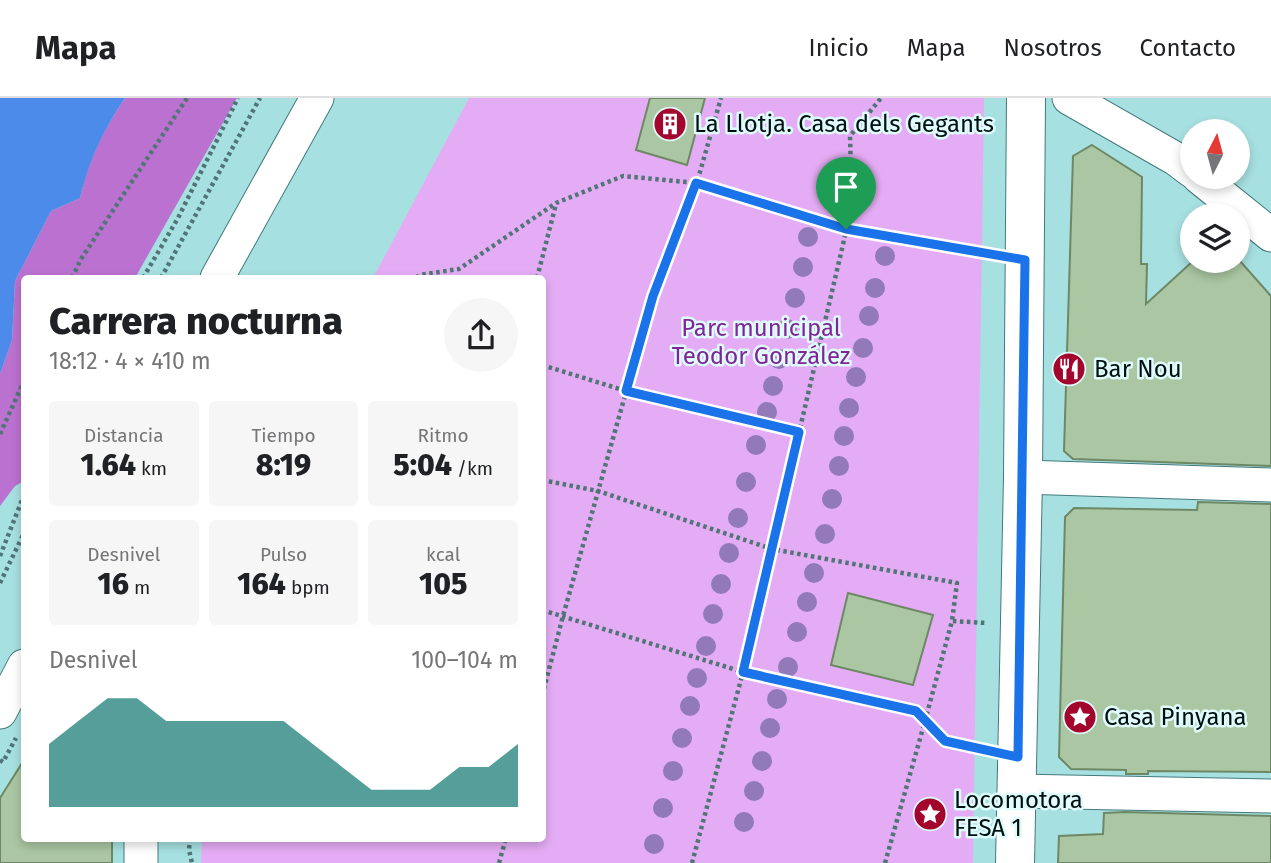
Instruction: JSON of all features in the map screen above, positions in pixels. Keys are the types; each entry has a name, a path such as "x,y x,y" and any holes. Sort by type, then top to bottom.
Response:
{"street":[{"path":"219,275 317,98"},
{"path":"1015,863 1023,477 1026,98"},
{"path":"1069,98 1180,162"},
{"path":"1214,189 1271,236"},
{"path":"1023,477 1271,485"},
{"path":"0,712 21,672"},
{"path":"0,724 21,695"},
{"path":"1017,774 1271,796"},
{"path":"141,842 141,863"}],"path":[{"path":"73,275 81,259 187,98"},
{"path":"145,275 178,218 238,98"},
{"path":"163,275 260,98"},
{"path":"546,681 653,296 696,183 721,98"},
{"path":"692,863 743,672 852,206 850,136 881,98"},
{"path":"428,275 459,269 556,203 623,176 696,183 846,229 1025,260"},
{"path":"538,275 556,203"},
{"path":"546,366 626,391 799,432"},
{"path":"0,434 21,388"},
{"path":"546,481 598,491 772,549 957,583 952,621 885,863"},
{"path":"0,556 21,503"},
{"path":"0,583 21,539"},
{"path":"546,611 743,672 916,711 945,741 1017,774"},
{"path":"952,621 987,622"},
{"path":"0,760 3,762 21,733"},
{"path":"190,842 192,863"},
{"path":"499,863 505,842"}],"green space":[{"name":"Parc municipal Teodor González","path":"469,98 984,98 973,863 201,863 202,842 546,842 546,275 375,275"}],"shaded area":[{"path":"125,98 237,98 137,275 21,275 21,483 15,486 0,506 0,374 12,340 15,281 51,211 80,198 88,170 110,122"}],"water":[{"path":"0,98 125,98 98,146 80,198 51,211 15,281 12,340 0,374"}],"building":[{"name":"La Llotja. Casa dels Gegants","path":"650,98 705,98 687,165 636,150"},
{"path":"1092,145 1142,177 1141,264 1147,264 1146,304 1180,273 1250,272 1271,296 1271,466 1073,459 1064,451 1073,156"},
{"path":"1198,502 1271,504 1271,772 1148,771 1148,774 1126,774 1126,770 1071,769 1059,757 1065,517 1074,508 1197,510"},
{"path":"848,593 933,615 913,685 831,665"},
{"path":"21,765 21,842 112,842 112,863 0,863 0,798"},
{"path":"1104,813 1271,816 1271,863 1058,863 1059,836 1103,834"}],"place":[{"name":"La Llotja. Casa dels Gegants","path":"670,124"},
{"name":"Bar Nou","path":"1069,369"},
{"name":"Casa Pinyana","path":"1080,717"},
{"name":"Locomotora FESA 1","path":"930,814"}],"route":[{"path":"696,183 846,229 1025,260 1018,757 945,741 916,711 743,672 799,432 626,391 653,296 696,183"}]}
